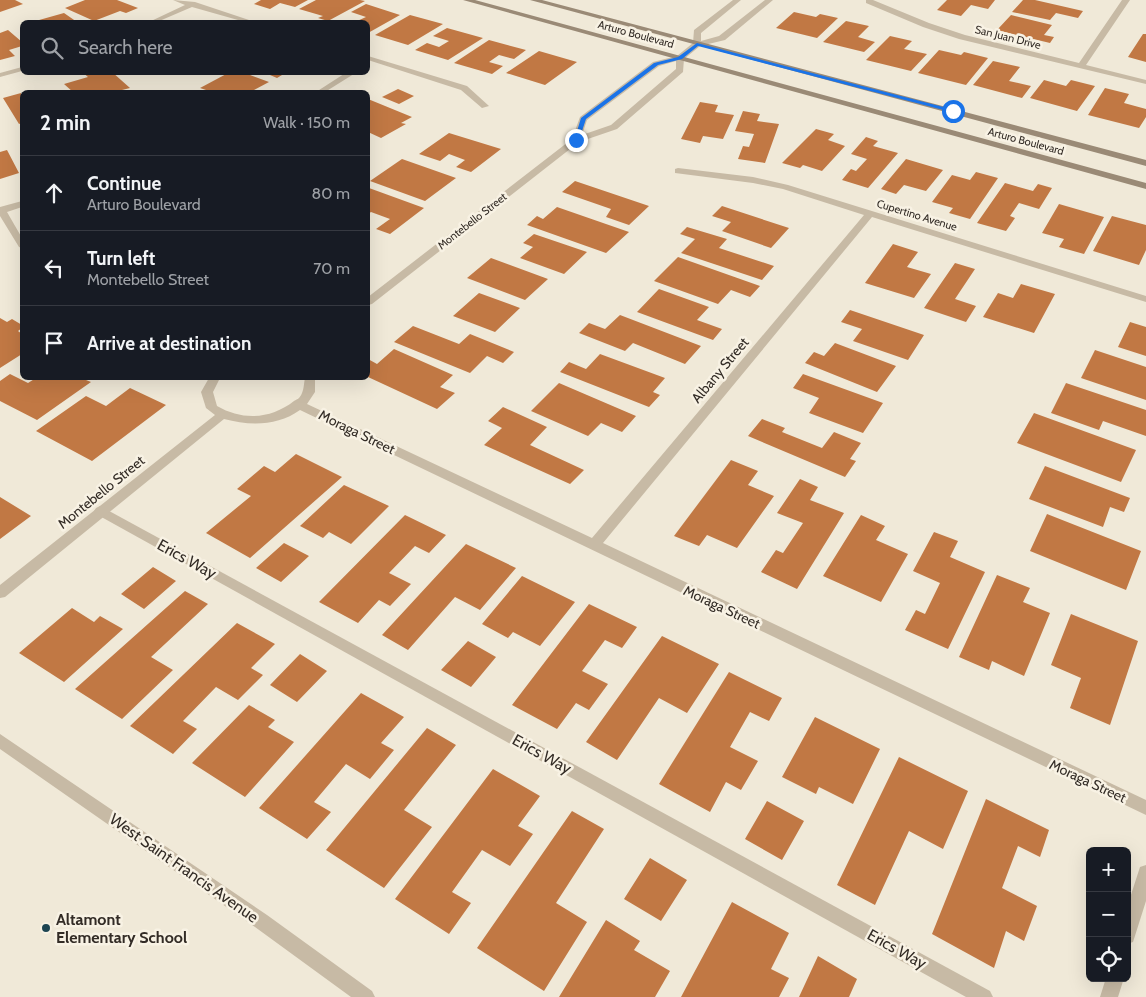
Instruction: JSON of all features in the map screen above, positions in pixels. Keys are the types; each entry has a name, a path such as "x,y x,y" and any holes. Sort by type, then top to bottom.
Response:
{"street":[{"path":"178,0 245,20"},
{"name":"Arturo Boulevard","path":"466,0 1146,186"},
{"name":"Arturo Boulevard","path":"534,0 1146,163"},
{"name":"Montebello Street","path":"697,44 696,32 737,0"},
{"name":"Montebello Street","path":"576,140 583,119 656,64 680,58 697,44 722,38 769,0"},
{"name":"San Juan Drive","path":"869,0 926,25 962,37 1146,82"},
{"path":"1081,66 1126,0"},
{"path":"156,20 192,4"},
{"name":"Montebello Street","path":"370,300 576,140 614,126 680,70 680,58"},
{"path":"370,60 464,88 485,106"},
{"path":"0,75 20,70"},
{"path":"323,90 348,75"},
{"name":"Cupertino Avenue","path":"678,171 753,180 785,187 1146,299"},
{"path":"20,205 0,211 20,242"},
{"name":"Albany Street","path":"593,546 870,214"},
{"path":"213,380 207,392 208,402 212,408 222,415 243,421 257,421 286,413 306,396 310,380"},
{"name":"Moraga Street","path":"298,404 1146,808"},
{"name":"Montebello Street","path":"0,593 222,415"},
{"name":"Erics Way","path":"100,511 984,997"},
{"name":"West Saint Francis Avenue","path":"0,741 261,921 366,997"},
{"path":"1131,923 1146,873"},
{"path":"1109,997 1113,982"}],"building":[{"path":"0,0 15,0 23,4 0,12"},
{"path":"85,0 117,0 138,8 126,13 120,11 92,20 65,8"},
{"path":"261,0 308,0 295,7 280,3 270,9 254,4"},
{"path":"316,0 365,1 330,20 318,18 323,16 299,9"},
{"path":"947,0 995,0 988,9 971,5 961,16 937,10"},
{"path":"1023,0 1035,0 1083,11 1078,18 1056,13 1050,20 1012,12"},
{"path":"366,4 400,15 370,32 370,20 359,20 366,17 351,12"},
{"path":"794,12 816,17 820,14 838,18 817,38 776,28"},
{"path":"64,13 74,20 39,20"},
{"path":"410,15 443,24 408,45 375,35"},
{"path":"1011,15 1052,25 1044,35 1054,37 1050,43 997,30"},
{"path":"846,21 869,26 858,37 875,42 864,52 823,42"},
{"path":"447,28 483,38 448,60 415,50 427,43 439,47 449,41 433,36"},
{"path":"8,30 20,40 20,47 9,50 15,56 0,60 0,33"},
{"path":"1143,34 1146,34 1146,62 1128,57"},
{"path":"890,36 912,41 904,49 927,54 911,71 866,60"},
{"path":"489,40 526,50 514,59 499,55 489,62 503,66 492,74 454,63"},
{"path":"939,50 961,55 964,52 988,58 966,85 918,73"},
{"path":"539,51 577,62 545,85 506,73"},
{"path":"993,61 1020,67 1009,81 1031,86 1022,98 973,85"},
{"path":"86,75 115,75 130,88 122,90 71,90 64,84 88,77"},
{"path":"224,75 250,75 269,82 254,90 206,90 200,88"},
{"path":"270,75 282,75 277,78"},
{"path":"1044,80 1066,86 1071,80 1095,86 1077,111 1030,98"},
{"path":"1105,88 1129,94 1124,103 1146,109 1146,117 1139,128 1088,115"},
{"path":"398,89 414,96 399,104 382,97"},
{"path":"20,93 20,124 19,124 3,98"},
{"path":"370,100 412,117 401,123 406,124 381,138 370,133"},
{"path":"700,102 718,105 715,112 734,115 723,139 703,136 700,143 681,139"},
{"path":"743,111 760,114 757,121 779,124 765,163 738,159 743,146 749,147 754,134 735,131"},
{"path":"816,129 834,134 828,140 845,146 822,171 803,165 800,168 782,163"},
{"path":"449,133 501,149 471,172 456,167 465,160 449,154 440,161 419,154"},
{"path":"866,137 878,141 873,146 898,153 868,188 842,180 851,169 856,171 867,159 851,154"},
{"path":"7,150 19,173 0,179 0,152"},
{"path":"402,159 456,178 425,201 370,181"},
{"path":"906,159 943,170 926,191 904,185 896,194 881,189"},
{"path":"976,172 998,178 970,219 949,213 953,208 932,202 952,175 970,180"},
{"path":"575,181 649,206 629,225 606,217 611,209 562,192"},
{"path":"1005,183 1033,191 1038,184 1052,188 1039,209 1019,203 1010,216 1015,218 1006,231 977,223"},
{"path":"370,188 424,208 390,234 376,229 390,219 371,212"},
{"path":"1059,204 1104,217 1084,254 1059,247 1064,239 1042,233"},
{"path":"722,206 789,228 771,248 722,231 731,222 712,216"},
{"path":"557,207 629,232 606,253 527,225 537,216 543,219"},
{"path":"1112,216 1146,225 1146,250 1139,265 1093,251"},
{"path":"687,227 727,239 719,248 774,266 762,280 681,253 695,239 680,234"},
{"path":"534,234 587,252 564,274 520,258 533,247 523,243"},
{"path":"893,244 918,252 907,267 931,274 914,298 865,283"},
{"path":"678,257 760,286 750,297 731,290 718,304 654,281"},
{"path":"491,258 548,279 525,300 467,278"},
{"path":"955,263 975,269 955,299 976,306 966,322 924,308"},
{"path":"1021,284 1055,294 1034,333 983,317 998,293 1013,298"},
{"path":"659,289 709,307 697,320 722,329 713,340 637,312"},
{"path":"479,293 520,308 495,332 453,316"},
{"path":"850,310 924,335 908,360 853,341 862,329 841,322"},
{"path":"620,315 701,346 685,364 633,343 625,351 579,333 589,323 605,329"},
{"path":"0,318 7,322 12,319 20,324 20,330 18,331 20,332 20,355 0,368"},
{"path":"1130,322 1146,327 1146,356 1118,347"},
{"path":"413,326 459,344 470,334 514,352 503,363 487,356 470,373 394,342"},
{"path":"835,343 896,366 877,392 805,363 814,352 824,356"},
{"path":"394,349 453,375 440,387 455,393 437,409 370,378 370,360 377,364"},
{"path":"1095,350 1146,367 1146,400 1081,378"},
{"path":"600,354 665,378 653,392 660,395 649,407 560,372 569,362 586,369"},
{"path":"10,374 28,383 33,380 86,380 91,382 37,420 0,401 0,381"},
{"path":"803,374 883,403 863,433 809,413 819,398 793,388"},
{"path":"559,383 636,416 622,432 601,423 588,436 531,411"},
{"path":"1066,383 1146,410 1146,436 1103,421 1099,430 1051,413"},
{"path":"130,388 166,405 92,461 36,431 86,396 106,406"},
{"path":"503,407 547,427 530,445 584,470 570,484 484,445 502,428 488,421"},
{"path":"1034,413 1136,450 1121,482 1017,443"},
{"path":"762,419 785,428 782,432 822,448 834,432 861,443 850,459 856,461 845,477 748,436"},
{"path":"296,454 342,477 250,558 206,533 251,496 237,489 264,466 275,472"},
{"path":"731,460 758,471 748,485 774,496 737,548 707,535 699,546 674,536"},
{"path":"1045,466 1130,498 1124,512 1110,507 1103,527 1029,499"},
{"path":"800,479 818,487 810,500 844,513 797,589 761,572 776,550 783,553 803,523 777,513"},
{"path":"344,485 389,506 351,544 329,532 323,538 300,526"},
{"path":"0,497 31,516 0,539"},
{"path":"1047,514 1141,551 1126,590 1030,551"},
{"path":"405,515 446,535 429,553 415,546 389,573 411,584 390,606 379,600 358,623 319,602"},
{"path":"861,515 885,526 876,540 908,554 881,602 823,576"},
{"path":"934,532 958,541 950,557 985,572 948,649 905,630 916,610 925,614 940,583 913,571"},
{"path":"284,543 309,556 281,582 256,568"},
{"path":"466,544 516,568 480,610 455,597 408,650 382,635"},
{"path":"153,567 176,581 144,609 121,594"},
{"path":"997,575 1030,588 1023,602 1050,613 1024,676 992,661 989,670 959,657"},
{"path":"522,576 575,602 540,646 513,632 508,638 482,624"},
{"path":"185,591 208,604 151,657 173,670 122,719 75,689"},
{"path":"589,604 637,627 622,648 605,640 582,671 608,684 589,710 576,703 557,729 512,705"},
{"path":"72,608 94,622 100,616 123,629 64,682 19,653"},
{"path":"1071,614 1138,641 1110,725 1070,708 1081,678 1051,665"},
{"path":"237,623 275,644 251,668 263,675 238,700 216,687 183,721 197,729 173,754 130,726"},
{"path":"662,636 719,664 687,713 659,698 617,760 586,742"},
{"path":"468,641 496,657 471,687 441,670"},
{"path":"300,654 327,671 297,702 270,685"},
{"path":"729,672 782,698 769,721 750,712 730,747 758,761 741,790 726,782 710,812 659,784"},
{"path":"361,693 404,717 381,743 394,750 370,779 346,764 314,802 331,812 307,839 259,808"},
{"path":"249,705 275,720 268,727 294,742 245,797 192,763"},
{"path":"815,717 880,749 853,804 819,787 816,794 782,777"},
{"path":"427,728 456,745 404,810 432,827 384,888 326,850"},
{"path":"899,757 968,791 943,849 909,831 875,905 837,885"},
{"path":"493,769 540,796 518,826 533,834 510,866 482,850 452,892 471,903 449,934 395,899"},
{"path":"986,799 1049,830 1040,857 1018,846 1002,888 1037,906 1024,941 1006,931 994,968 932,934"},
{"path":"767,801 804,821 782,860 745,839"},
{"path":"572,811 604,829 556,903 587,922 544,991 477,948"},
{"path":"650,858 687,880 661,921 624,899"},
{"path":"732,902 789,933 771,969 789,978 779,997 681,997"},
{"path":"606,920 640,941 634,950 670,971 655,997 559,997"},
{"path":"818,956 857,979 849,997 799,997"}],"place":[{"name":"Altamont Elementary School","path":"46,928"}],"route":[{"path":"576,140 583,119 656,64 680,58 697,44 953,111"}]}
